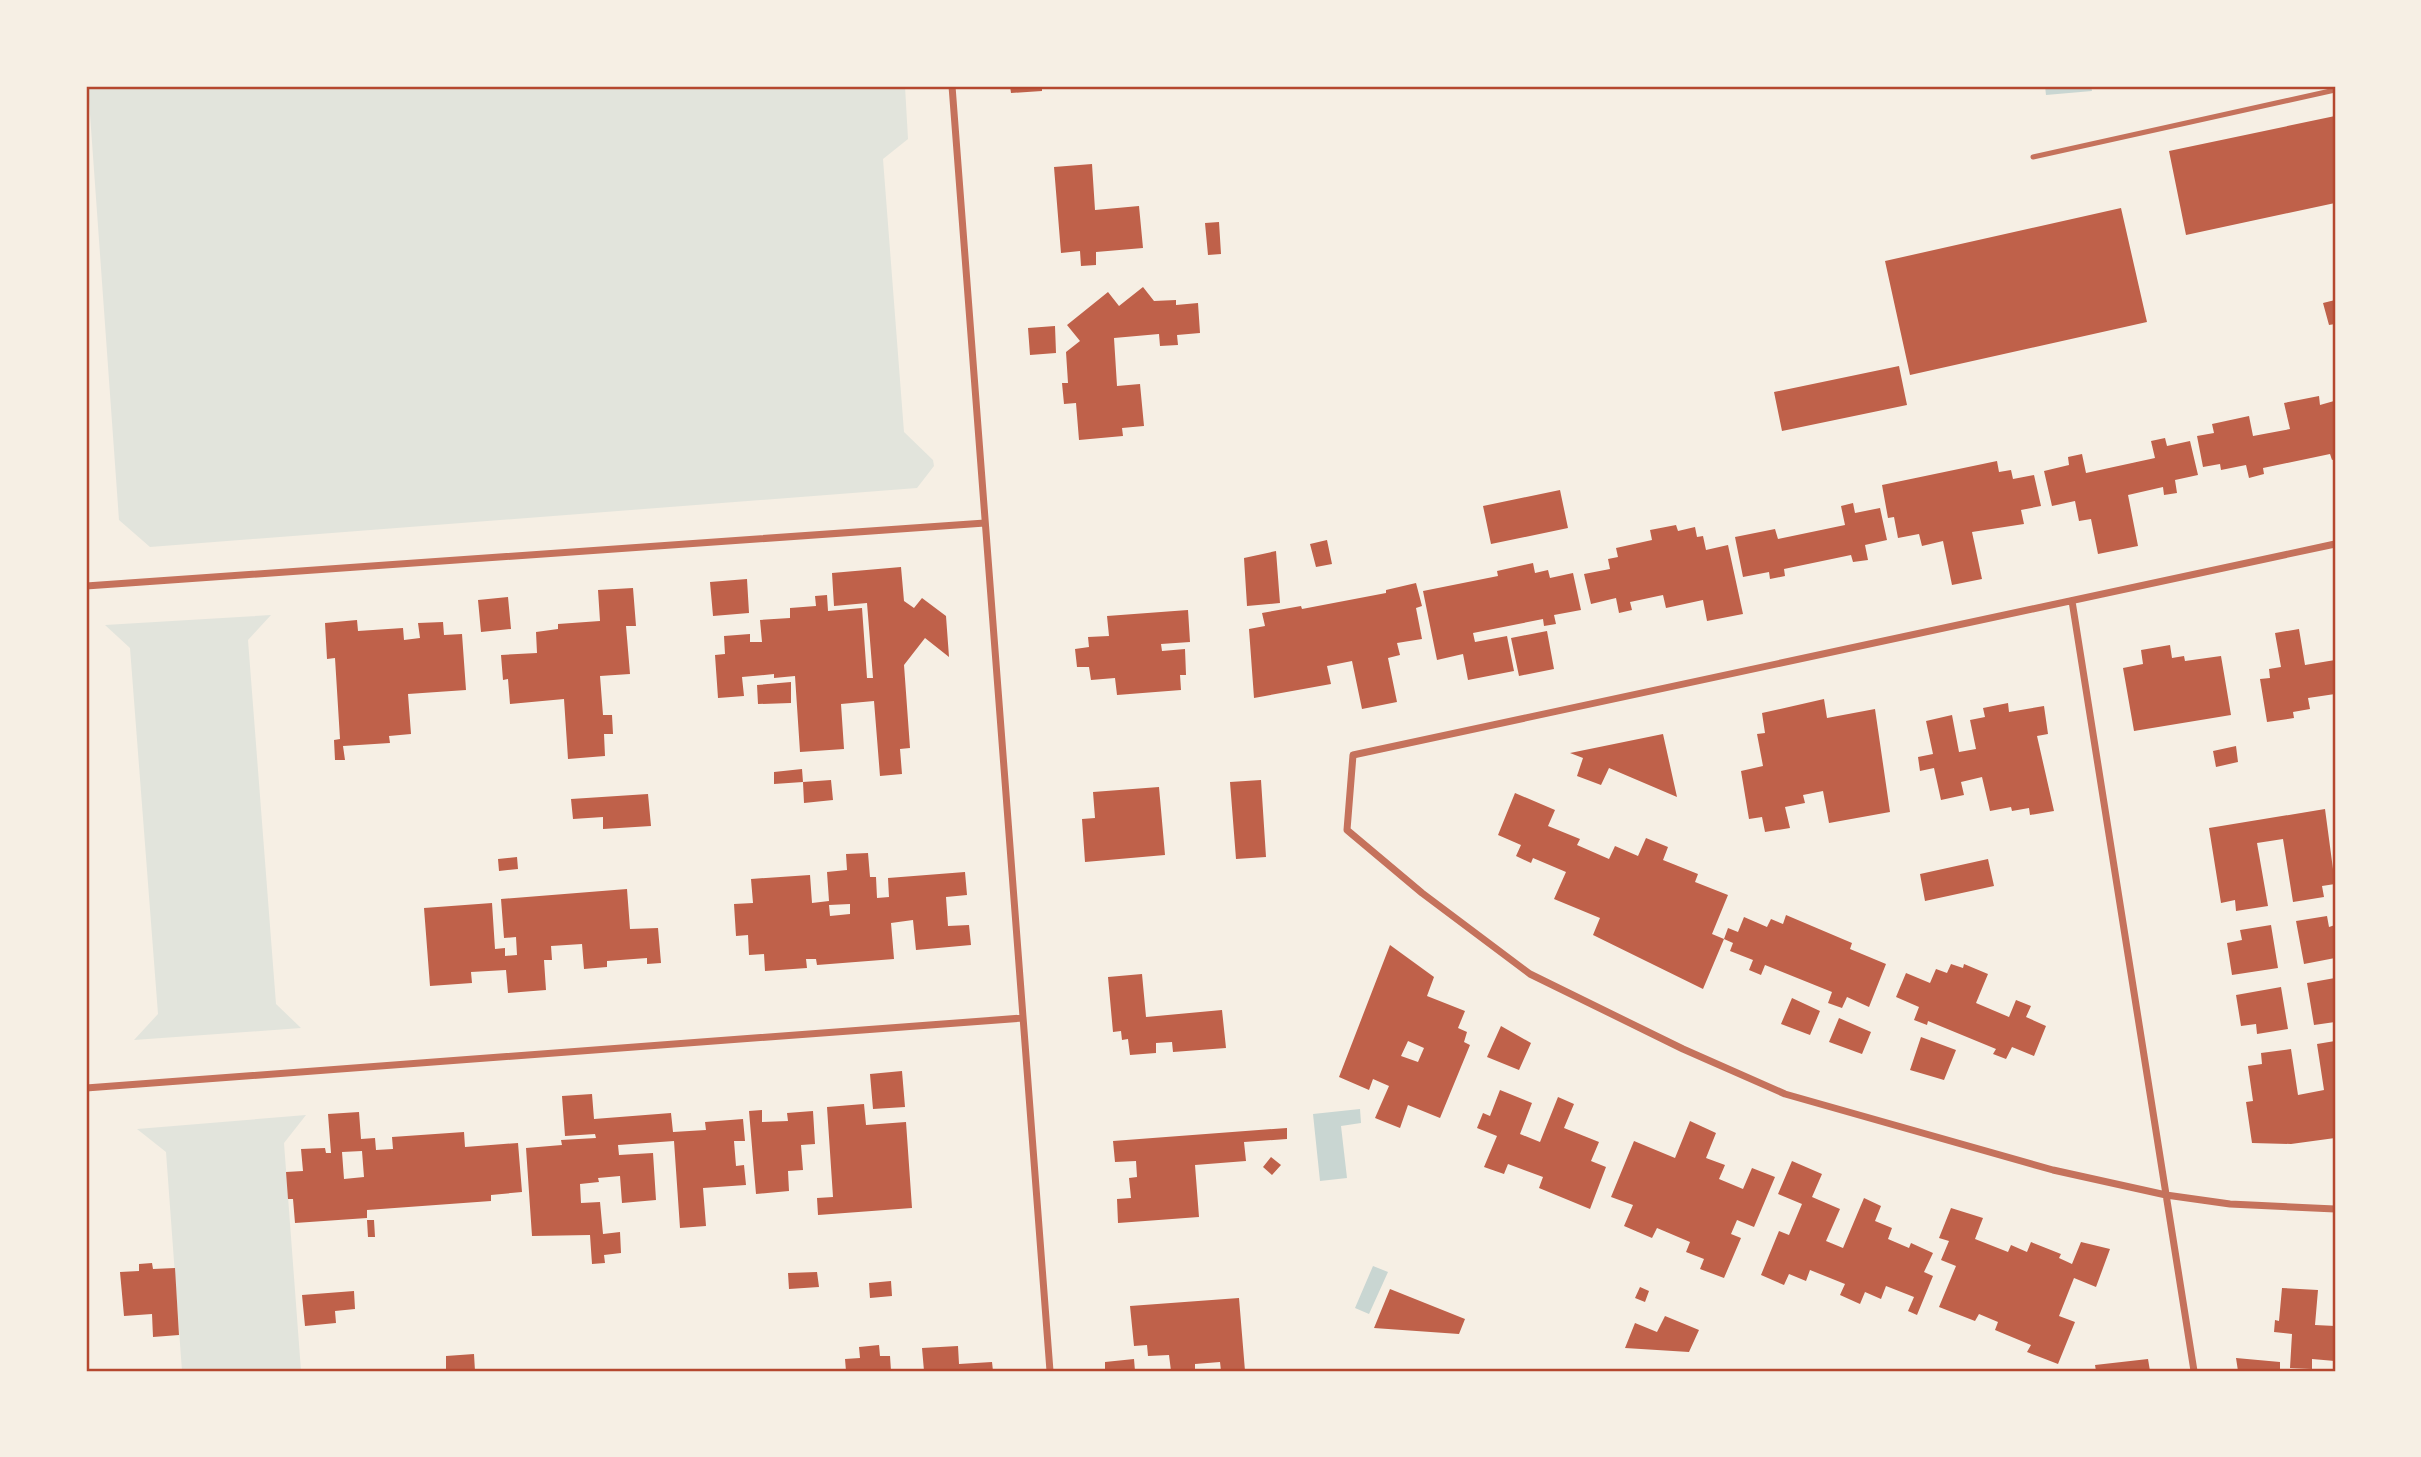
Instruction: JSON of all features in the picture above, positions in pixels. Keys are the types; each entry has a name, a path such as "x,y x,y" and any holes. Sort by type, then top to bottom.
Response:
{"street":[{"path":"952,86 1050,1371"},
{"path":"86,586 985,523"},
{"path":"2335,544 1353,755 1347,830 1422,893 1530,974 1684,1049 1785,1094 2053,1170 2166,1195 2230,1204 2335,1209"},
{"path":"2072,601 2194,1371"},
{"path":"86,1088 1023,1018"}],"lane":[{"path":"2033,157 2335,90"}],"shaded area":[{"path":"88,86 905,86 908,139 883,159 904,432 933,460 934,466 917,488 150,547 119,520"},
{"path":"2045,86 2091,86 2092,91 2046,95"},
{"path":"271,615 248,640 276,1004 301,1028 134,1040 158,1014 130,648 105,625"},
{"path":"1360,1109 1361,1123 1341,1126 1347,1178 1320,1181 1313,1114"},
{"path":"306,1115 284,1143 301,1371 182,1371 166,1152 137,1129"},
{"path":"1373,1266 1388,1272 1369,1314 1355,1308"}],"building":[{"path":"1010,86 1042,86 1042,91 1011,93"},
{"path":"2335,116 2335,203 2186,235 2169,151"},
{"path":"1092,164 1095,210 1139,206 1143,248 1096,252 1096,265 1081,266 1080,251 1061,253 1054,167"},
{"path":"2121,208 2147,322 1910,375 1885,261"},
{"path":"1219,222 1221,254 1208,255 1205,223"},
{"path":"1143,287 1154,301 1176,300 1176,305 1198,303 1200,333 1177,335 1178,345 1160,346 1159,334 1114,338 1117,386 1140,384 1144,426 1122,428 1123,436 1079,440 1076,403 1064,404 1062,383 1068,383 1066,352 1080,341 1067,325 1108,292 1119,306"},
{"path":"2335,300 2335,324 2329,325 2323,303"},
{"path":"1055,326 1056,353 1030,355 1028,328"},
{"path":"1899,366 1907,405 1782,431 1774,392"},
{"path":"2319,396 2320,405 2334,401 2335,459 2332,460 2330,454 2263,468 2264,474 2249,478 2246,465 2221,470 2220,464 2203,467 2197,436 2214,433 2212,424 2249,416 2253,436 2290,429 2284,403"},
{"path":"2165,438 2167,446 2190,441 2198,475 2175,480 2177,493 2164,495 2163,487 2128,495 2138,546 2098,554 2091,519 2079,521 2075,501 2052,506 2044,471 2069,465 2068,457 2082,454 2086,473 2155,458 2151,441"},
{"path":"1997,461 1999,472 2011,470 2013,479 2034,475 2041,506 2021,510 2024,524 1972,532 1982,579 1952,585 1943,541 1922,546 1919,534 1898,538 1894,517 1888,518 1882,485"},
{"path":"1560,490 1568,528 1491,544 1483,506"},
{"path":"1853,503 1855,513 1880,508 1887,540 1865,545 1868,560 1853,562 1851,555 1784,569 1785,576 1770,579 1769,572 1743,577 1735,537 1775,529 1778,539 1845,525 1841,506"},
{"path":"1676,525 1678,531 1695,527 1697,537 1703,536 1706,550 1728,545 1743,614 1707,621 1703,600 1666,608 1663,595 1630,602 1632,610 1619,613 1616,598 1591,604 1584,574 1610,569 1608,559 1618,557 1616,548 1652,540 1650,530"},
{"path":"1327,540 1332,564 1316,567 1310,544"},
{"path":"1276,551 1280,603 1247,606 1244,558"},
{"path":"1533,563 1535,573 1548,570 1550,578 1573,573 1581,610 1554,615 1556,624 1544,626 1543,619 1473,633 1475,642 1507,636 1514,671 1468,680 1463,654 1437,660 1423,591 1498,576 1497,571"},
{"path":"901,567 904,601 914,608 922,598 946,616 949,657 925,638 904,665 910,748 900,749 902,774 880,776 874,701 841,704 844,749 800,752 795,676 774,678 774,674 742,677 744,696 718,698 715,655 725,654 724,636 750,634 750,642 762,642 760,620 790,618 790,608 816,606 815,596 827,595 828,611 862,608 867,678 873,678 867,603 834,606 832,573"},
{"path":"747,579 749,613 713,616 710,582"},
{"path":"1416,583 1422,606 1416,608 1422,639 1397,643 1400,655 1388,658 1397,702 1362,709 1352,661 1327,666 1331,684 1254,698 1249,629 1265,626 1262,613 1301,606 1302,609 1386,593 1386,590"},
{"path":"633,588 636,626 626,626 630,674 600,676 603,715 612,715 613,734 604,734 605,756 568,759 564,699 510,704 508,679 503,680 501,655 537,653 536,632 558,629 558,624 600,621 598,590"},
{"path":"508,597 511,629 481,632 478,600"},
{"path":"1188,610 1190,642 1161,644 1162,651 1185,649 1186,675 1180,675 1181,690 1117,695 1115,678 1091,680 1089,667 1077,667 1075,649 1089,647 1088,637 1109,636 1107,616"},
{"path":"357,620 358,631 403,628 404,640 420,638 418,623 443,622 444,635 462,634 466,690 408,694 411,734 389,736 390,743 343,746 345,760 335,760 334,740 340,739 335,658 327,659 325,623"},
{"path":"2299,629 2305,665 2335,660 2335,694 2308,698 2310,709 2293,712 2294,718 2267,722 2260,679 2270,678 2269,669 2281,667 2275,633"},
{"path":"1547,631 1554,669 1519,676 1511,638"},
{"path":"2170,645 2172,658 2184,656 2185,661 2221,656 2231,715 2134,731 2123,668 2143,664 2141,650"},
{"path":"791,682 791,703 758,704 757,685"},
{"path":"1824,699 1827,718 1875,709 1890,812 1829,823 1823,791 1803,795 1805,803 1785,807 1790,828 1765,832 1762,817 1749,819 1741,771 1763,766 1757,734 1765,733 1762,713"},
{"path":"2008,703 2009,712 2044,706 2048,734 2037,736 2054,811 2030,815 2029,808 2012,811 2011,807 1990,811 1982,777 1961,782 1964,795 1941,800 1934,768 1920,771 1918,757 1933,754 1926,721 1952,715 1959,752 1976,749 1970,720 1985,717 1983,708"},
{"path":"1663,734 1677,797 1609,768 1601,785 1577,776 1583,758 1570,753"},
{"path":"2236,746 2238,762 2216,767 2213,751"},
{"path":"802,769 803,782 774,784 774,772"},
{"path":"831,780 833,800 804,803 803,782"},
{"path":"1261,780 1266,857 1236,859 1230,782"},
{"path":"1159,787 1165,855 1085,862 1082,819 1095,818 1093,792"},
{"path":"1515,793 1555,810 1548,826 1580,839 1577,845 1609,859 1615,846 1638,856 1646,838 1668,847 1663,860 1698,874 1695,882 1728,895 1712,934 1724,939 1703,989 1593,935 1600,918 1554,899 1566,872 1533,858 1531,863 1516,856 1521,845 1498,835"},
{"path":"648,794 651,826 603,829 603,817 573,819 571,799"},
{"path":"2325,809 2335,884 2322,886 2324,897 2293,902 2283,839 2257,843 2268,906 2236,911 2235,900 2221,903 2209,828"},
{"path":"868,853 870,877 876,877 877,898 889,897 888,878 965,872 967,895 946,897 948,926 969,925 971,945 916,950 913,920 891,923 894,959 817,965 816,959 806,959 807,968 765,971 764,954 749,955 748,935 736,936 734,904 753,903 751,879 810,875 812,903 829,901 827,872 847,870 846,854","holes":["850,904 850,914 830,916 829,905"]},
{"path":"517,857 518,869 499,871 498,859"},
{"path":"1988,859 1994,886 1925,901 1920,874"},
{"path":"627,889 630,929 658,928 661,963 647,964 647,958 607,961 607,967 584,969 582,944 551,946 552,960 544,960 546,990 508,993 506,970 471,972 472,983 430,986 424,908 492,903 495,949 505,948 505,956 517,955 516,937 504,938 501,899"},
{"path":"1786,915 1852,943 1850,949 1886,964 1869,1007 1847,997 1842,1008 1828,1003 1832,992 1765,965 1761,975 1749,970 1753,960 1730,951 1733,943 1724,939 1728,928 1738,932 1744,917 1767,927 1771,919 1783,924"},
{"path":"2327,916 2329,927 2335,925 2335,958 2304,964 2296,921"},
{"path":"2271,925 2278,968 2232,975 2227,943 2242,940 2240,930"},
{"path":"1390,945 1434,977 1427,996 1465,1011 1458,1028 1467,1032 1464,1042 1470,1045 1440,1118 1408,1105 1400,1128 1375,1118 1389,1086 1373,1079 1369,1090 1339,1077","holes":["1408,1041 1424,1048 1418,1062 1401,1056"]},
{"path":"1951,964 1963,968 1964,964 1988,974 1976,1003 2009,1017 2016,1000 2031,1006 2026,1017 2046,1026 2034,1056 2012,1047 2006,1059 1993,1054 1996,1049 1928,1021 1927,1025 1914,1020 1919,1007 1896,997 1906,973 1930,983 1936,969 1947,973"},
{"path":"1142,974 1146,1017 1222,1010 1226,1048 1173,1052 1172,1042 1156,1043 1156,1053 1130,1055 1128,1039 1122,1040 1121,1031 1113,1032 1108,977"},
{"path":"2335,978 2335,1022 2314,1025 2307,983"},
{"path":"2281,987 2288,1029 2257,1034 2256,1024 2241,1026 2236,995"},
{"path":"1792,998 1820,1011 1810,1035 1781,1024"},
{"path":"1839,1018 1871,1032 1862,1054 1829,1042"},
{"path":"1501,1026 1531,1043 1519,1070 1487,1057"},
{"path":"1921,1037 1956,1050 1944,1080 1910,1070"},
{"path":"2335,1041 2335,1138 2291,1144 2252,1143 2246,1102 2253,1101 2248,1066 2262,1064 2261,1053 2291,1049 2298,1095 2324,1090 2317,1044"},
{"path":"902,1071 905,1107 873,1109 870,1074"},
{"path":"1500,1090 1532,1103 1520,1134 1540,1142 1558,1097 1574,1104 1564,1128 1599,1142 1591,1161 1606,1167 1590,1209 1539,1188 1543,1177 1508,1164 1504,1174 1484,1167 1497,1136 1477,1128 1483,1113 1490,1116"},
{"path":"592,1094 594,1119 671,1113 673,1132 706,1130 705,1122 743,1119 745,1141 734,1141 736,1166 744,1165 746,1185 703,1188 706,1226 680,1228 674,1141 618,1145 619,1155 653,1153 656,1200 622,1203 620,1176 598,1178 599,1182 580,1184 581,1203 600,1202 603,1234 620,1232 621,1253 604,1255 605,1263 592,1264 590,1235 532,1236 526,1148 562,1145 561,1140 596,1138 595,1134 565,1136 562,1096"},
{"path":"864,1104 866,1125 906,1122 912,1208 818,1215 817,1198 833,1197 827,1107"},
{"path":"762,1110 762,1122 788,1121 787,1113 813,1111 815,1144 801,1145 803,1170 788,1171 789,1191 756,1194 749,1111"},
{"path":"359,1112 361,1139 375,1138 376,1150 393,1149 392,1137 464,1132 465,1147 518,1143 522,1192 491,1195 491,1201 367,1210 367,1218 295,1223 293,1199 288,1199 286,1172 303,1171 301,1149 325,1148 326,1153 331,1153 328,1114","holes":["362,1151 364,1177 344,1179 342,1152"]},
{"path":"1690,1121 1716,1133 1706,1158 1725,1165 1719,1179 1743,1189 1752,1168 1775,1177 1754,1227 1737,1220 1731,1234 1741,1238 1724,1278 1700,1269 1704,1259 1686,1252 1690,1242 1657,1228 1652,1238 1624,1226 1633,1205 1611,1197 1634,1141 1675,1158"},
{"path":"1287,1128 1287,1139 1244,1142 1246,1161 1195,1165 1199,1217 1118,1223 1117,1199 1131,1198 1129,1178 1137,1177 1136,1161 1115,1162 1113,1141"},
{"path":"1271,1157 1281,1165 1272,1175 1263,1167"},
{"path":"1792,1161 1822,1174 1812,1197 1840,1209 1826,1241 1843,1248 1864,1198 1881,1206 1875,1221 1892,1228 1888,1239 1909,1248 1911,1243 1933,1253 1924,1272 1933,1276 1917,1315 1908,1311 1914,1297 1886,1286 1881,1299 1865,1292 1860,1304 1840,1295 1845,1284 1810,1270 1806,1281 1789,1274 1784,1285 1761,1275 1779,1231 1789,1235 1802,1204 1778,1194"},
{"path":"1951,1208 1983,1218 1975,1239 2008,1252 2011,1245 2027,1252 2031,1242 2061,1254 2059,1258 2072,1264 2081,1242 2110,1249 2096,1287 2074,1278 2059,1316 2075,1322 2058,1364 2027,1352 2031,1345 1995,1330 1998,1322 1979,1314 1975,1321 1939,1307 1956,1266 1941,1260 1949,1241 1939,1238"},
{"path":"367,1220 374,1220 375,1237 368,1237"},
{"path":"152,1263 153,1269 175,1268 179,1335 153,1337 152,1314 124,1316 120,1272 139,1271 139,1264"},
{"path":"817,1272 819,1287 789,1289 788,1273"},
{"path":"891,1281 892,1296 870,1298 869,1283"},
{"path":"1640,1287 1649,1291 1645,1302 1635,1298"},
{"path":"2282,1288 2318,1290 2315,1325 2335,1326 2335,1361 2312,1359 2312,1369 2290,1368 2292,1334 2274,1332 2275,1320 2279,1321"},
{"path":"1390,1289 1465,1319 1459,1334 1374,1328"},
{"path":"354,1291 355,1309 335,1311 336,1323 305,1326 302,1295"},
{"path":"1239,1298 1245,1371 1221,1371 1220,1362 1195,1364 1195,1371 1171,1371 1169,1355 1148,1356 1147,1345 1134,1346 1130,1306"},
{"path":"1665,1316 1699,1330 1689,1352 1625,1348 1635,1323 1657,1332"},
{"path":"879,1345 880,1356 890,1356 891,1371 846,1371 845,1359 860,1358 859,1347"},
{"path":"958,1346 959,1364 992,1362 993,1371 924,1371 922,1348"},
{"path":"474,1354 475,1371 446,1371 446,1356"},
{"path":"2236,1358 2280,1362 2280,1371 2238,1371"},
{"path":"1134,1359 1135,1371 1105,1371 1105,1362"},
{"path":"2148,1359 2150,1371 2096,1371 2095,1365"}]}
